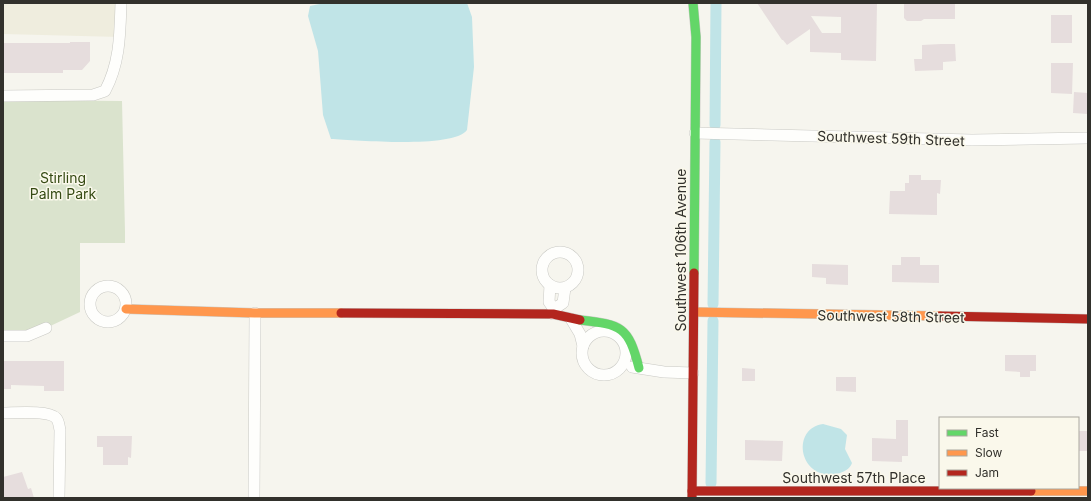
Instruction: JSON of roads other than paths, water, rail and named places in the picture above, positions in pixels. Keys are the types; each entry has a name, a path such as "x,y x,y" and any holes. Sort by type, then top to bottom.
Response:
{"street":[{"path":"3,96 93,95 105,91 111,80 118,56 121,3"},
{"name":"Southwest 106th Avenue","path":"692,495 696,37 693,3"},
{"name":"Southwest 59th Street","path":"695,133 972,140 1088,138"},
{"path":"559,252 565,253 575,260 578,270 574,281 565,288 550,285 542,273 545,261 548,257 559,252"},
{"path":"550,285 549,302 554,311"},
{"path":"554,311 563,303 565,288"},
{"path":"126,309 255,313 554,311 586,327 592,334"},
{"name":"Southwest 58th Street","path":"694,312 1088,319"},
{"path":"254,498 255,313"},
{"path":"571,319 580,334 583,346"},
{"path":"571,319 604,322 619,327 634,347 639,368"},
{"path":"3,336 27,336 46,328"},
{"path":"619,369 626,356 626,349 619,336 613,332 598,331 586,339 582,353 583,360 586,366 598,374 613,373 619,369 627,367 664,372 693,373"},
{"path":"626,356 639,368"},
{"path":"3,413 45,413 55,417 59,422 59,498"},
{"name":"Southwest 57th Place","path":"692,495 1088,491"}],"water":[{"path":"324,3 467,3 472,17 474,67 467,130 458,136 443,140 381,142 331,139 323,115 318,51 308,16 310,6"},
{"path":"823,424 841,429 847,435 845,449 852,463 845,471 826,474 816,471 808,464 804,454 803,445 806,435 812,428"}],"waterway":[{"path":"715,125 716,3"},
{"path":"713,304 715,142"},
{"path":"711,483 713,321"}],"park label":[{"name":"Stirling Palm Park","path":"63,186"}]}
